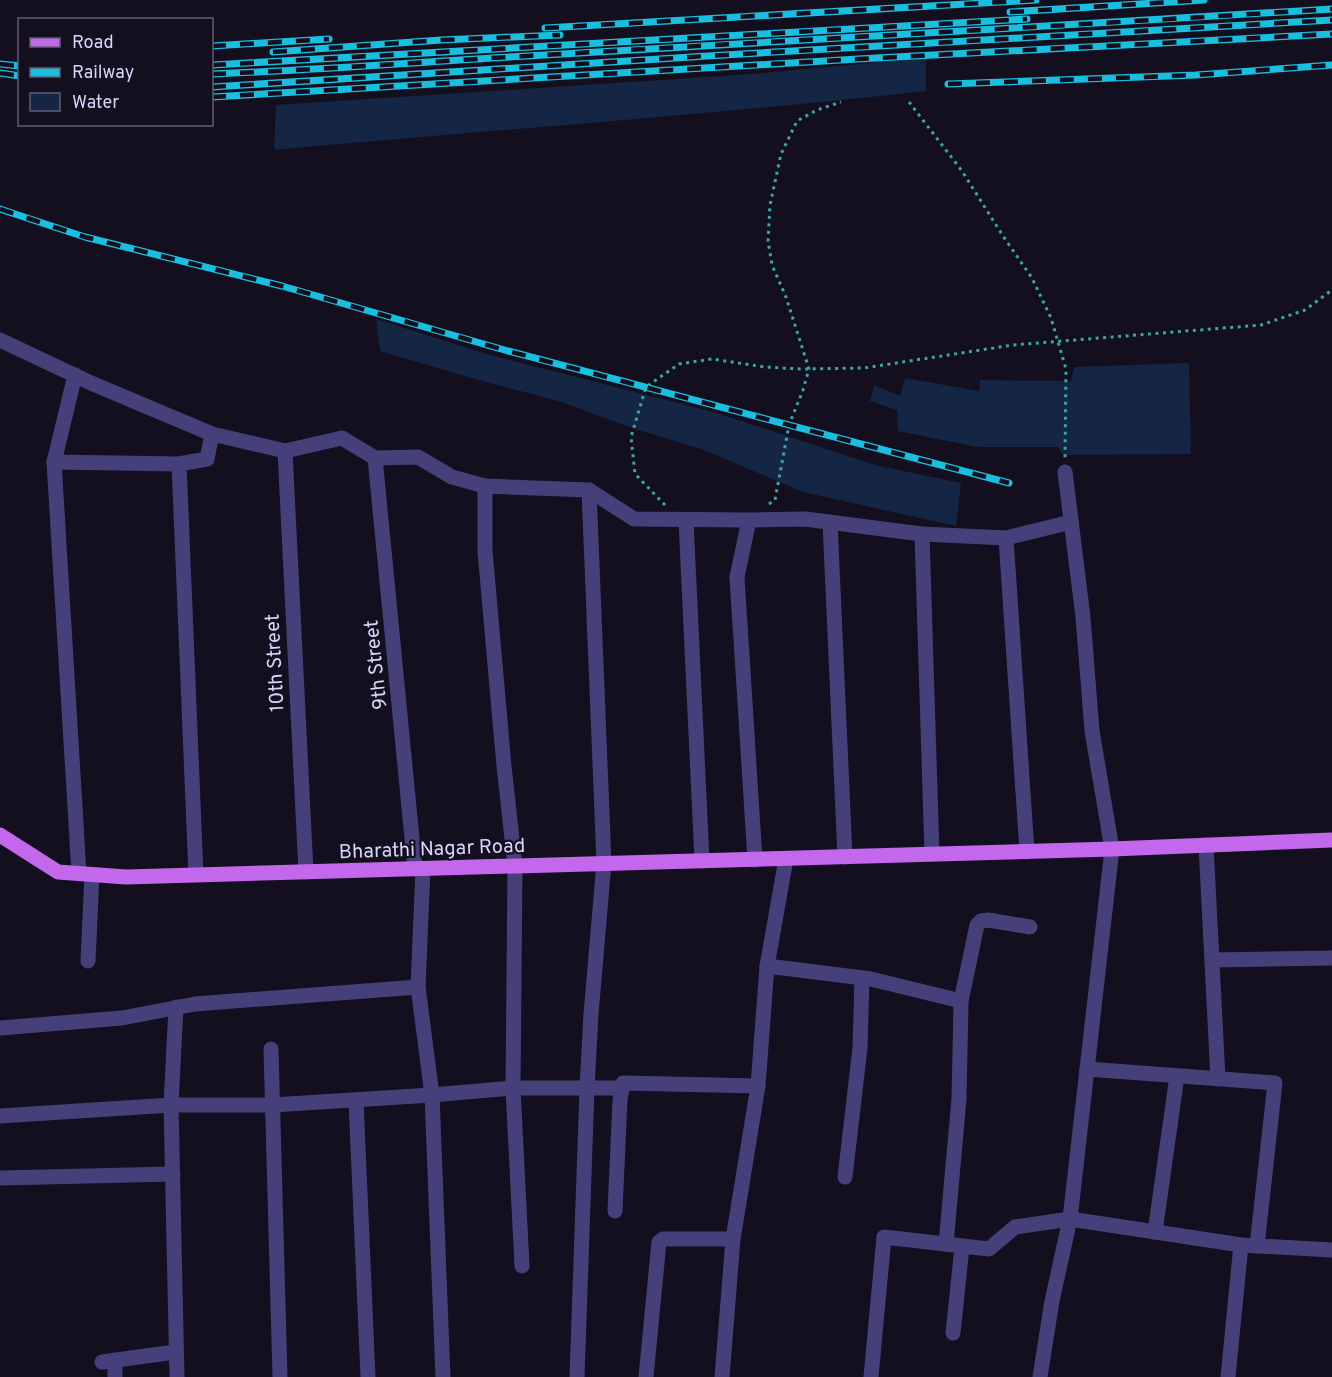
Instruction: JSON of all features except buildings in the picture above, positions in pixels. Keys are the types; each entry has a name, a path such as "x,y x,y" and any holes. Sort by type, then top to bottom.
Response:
{"main road":[{"name":"Bharathi Nagar Road","path":"0,835 57,872 126,877 1027,852 1332,840"}],"street":[{"path":"0,340 212,434 285,451 342,438 375,458 418,457 452,477 485,486 589,490 634,519 805,519 922,534 1006,538 1071,522"},
{"path":"75,375 54,462 86,874 88,961"},
{"path":"54,462 179,464 207,459 212,434"},
{"name":"10th Street","path":"285,451 306,872"},
{"name":"9th Street","path":"375,458 419,869 418,987 432,1095 443,1377"},
{"path":"179,464 196,875"},
{"path":"1040,1377 1052,1301 1070,1219 1112,849 1092,731 1083,617 1065,472"},
{"path":"485,486 485,551 515,866 513,1088 522,1266"},
{"path":"577,1377 587,1089 604,863 589,490"},
{"path":"686,520 702,861"},
{"path":"749,520 737,577 755,860"},
{"path":"830,522 845,857"},
{"path":"922,534 932,854"},
{"path":"1006,538 1027,852"},
{"path":"1206,845 1218,1079"},
{"path":"722,1377 733,1239 758,1086 767,966 786,859"},
{"path":"953,1333 961,1001 977,925 981,921 988,920 1030,927"},
{"path":"1213,960 1332,958"},
{"path":"767,966 862,978 961,1001"},
{"path":"845,1177 860,1048 862,978"},
{"path":"0,1028 122,1018 195,1004 418,987"},
{"path":"176,1007 171,1105 177,1377"},
{"path":"271,1049 280,1377"},
{"path":"1087,1069 1275,1083 1257,1246"},
{"path":"1155,1232 1177,1076"},
{"path":"615,1211 623,1083 758,1086"},
{"path":"0,1116 171,1105 272,1105 513,1088 621,1088"},
{"path":"356,1100 368,1377"},
{"path":"0,1178 172,1174"},
{"path":"871,1377 884,1237 989,1249 1015,1227 1070,1219 1241,1245 1332,1250"},
{"path":"646,1377 659,1242 663,1239 733,1239"},
{"path":"1228,1377 1241,1245"},
{"path":"115,1377 108,1361 175,1352"}],"path":[{"path":"749,520 776,500 789,425 809,369 786,297 772,265 768,241 770,205 781,154 797,121 817,110 842,102"},
{"path":"909,102 962,171 1032,278 1051,318 1066,369 1065,472"},
{"path":"686,520 669,508 635,474 631,437 646,387 679,364 712,359 765,367 864,368 1013,345 1261,325 1305,310 1332,290"}],"water":[{"path":"926,58 926,91 682,115 274,150 276,105 752,74"},
{"path":"376,319 483,353 717,413 875,465 961,483 956,526 803,492 704,450 629,427 562,402 380,351"},
{"path":"1189,363 1191,454 1064,455 1058,447 978,447 898,431 897,410 870,401 874,385 900,396 905,378 979,391 980,380 1071,381 1074,367"}],"railway":[{"path":"545,28 1036,0"},
{"path":"1010,12 1204,0"},
{"path":"213,74 1332,9"},
{"path":"213,65 1027,19"},
{"path":"213,87 1332,20"},
{"path":"213,97 1332,34"},
{"path":"273,52 441,40 560,35"},
{"path":"213,46 329,39"},
{"path":"0,64 18,66"},
{"path":"948,84 1196,75 1332,65"},
{"path":"0,73 18,76"},
{"path":"0,209 85,237 282,286 508,351 1009,483"}]}
